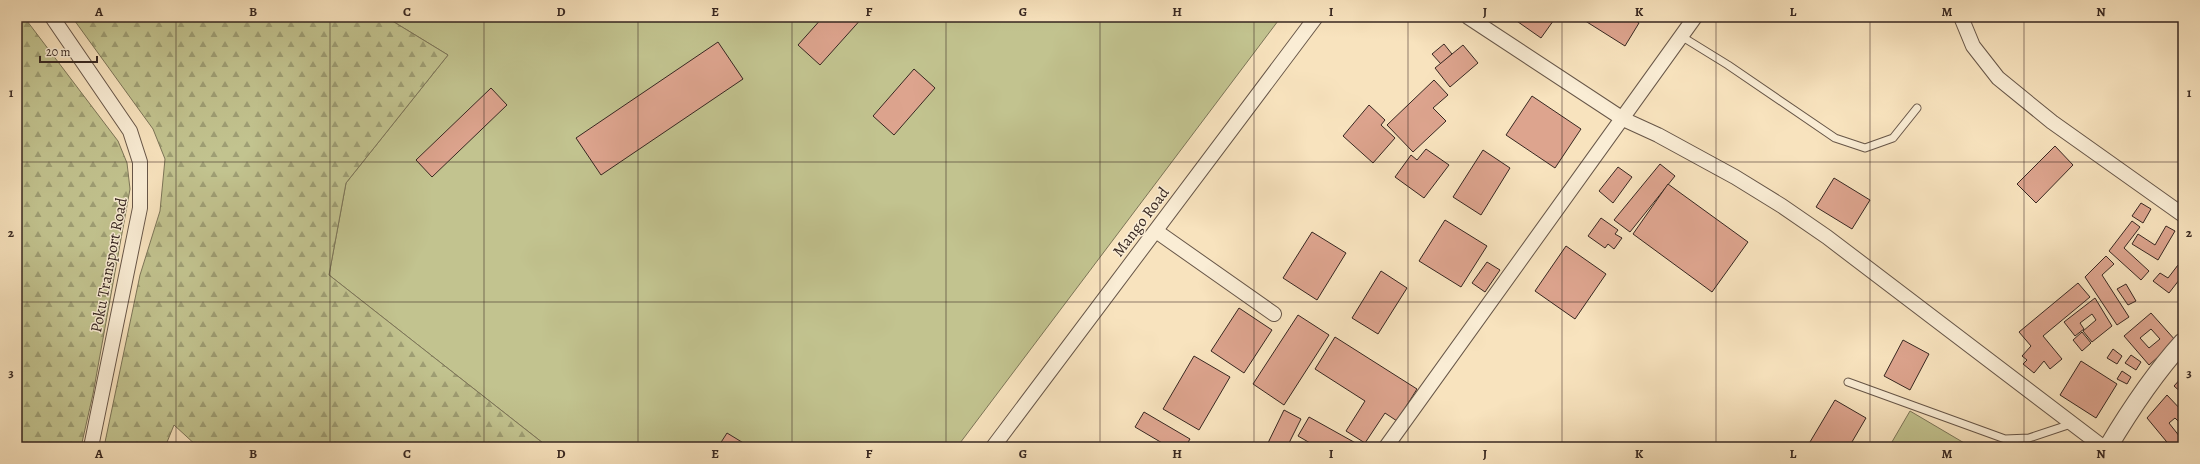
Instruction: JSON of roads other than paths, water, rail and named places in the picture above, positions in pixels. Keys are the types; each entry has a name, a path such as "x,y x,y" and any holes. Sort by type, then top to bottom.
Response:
{"street":[{"name":"Poku Transport Road","path":"52,17 130,131 140,162 140,208 91,447"},
{"name":"Mango Road","path":"993,447 1316,17"},
{"path":"1468,17 1623,118 1658,135 1735,177 1782,206 1827,237 2103,447"},
{"path":"1386,447 1694,17"},
{"path":"1961,17 1973,46 1998,78 2052,122 2183,215"},
{"path":"1156,231 1274,314"},
{"path":"2108,447 2129,411 2166,361 2183,342"}],"lane":[{"path":"1681,36 1728,65 1835,138 1865,148 1893,138 1917,108"},
{"path":"1848,382 2005,439 2029,438 2071,424"}]}
